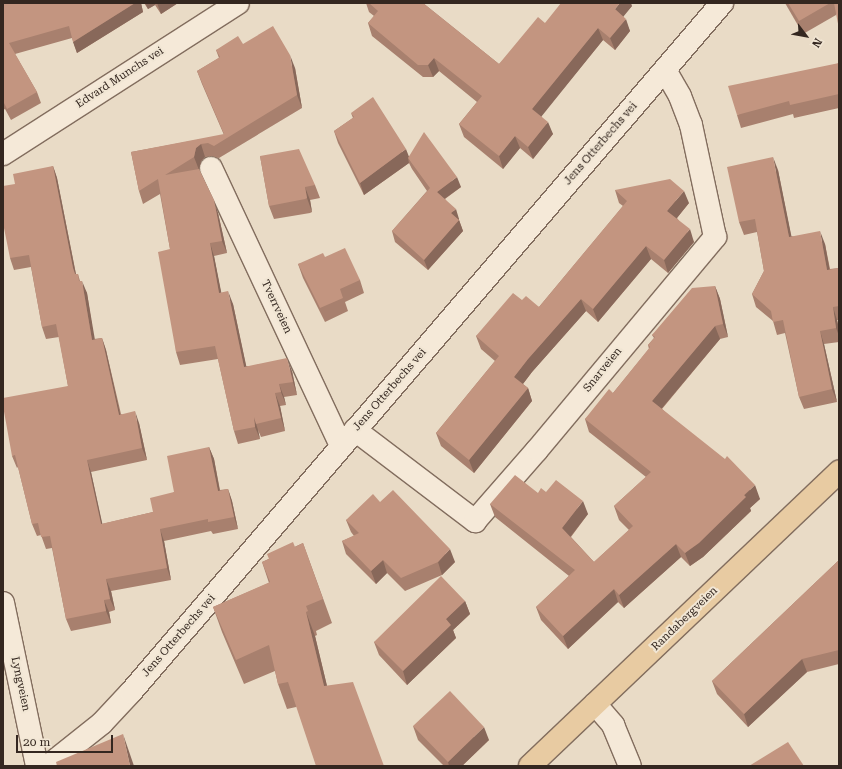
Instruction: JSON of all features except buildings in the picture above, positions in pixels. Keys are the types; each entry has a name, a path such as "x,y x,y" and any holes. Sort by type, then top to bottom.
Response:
{"main road":[{"name":"Randabergveien","path":"530,766 839,472"}],"street":[{"name":"Edvard Munchs vei","path":"3,154 238,3"},
{"name":"Jens Otterbechs vei","path":"48,766 102,723 131,692 722,3"},
{"name":"Snarveien","path":"355,430 475,521 537,450 714,237 691,124 680,96 665,70"},
{"name":"Tverrveien","path":"211,168 341,446"},
{"name":"Lyngveien","path":"3,603 37,766"},
{"path":"596,704 612,725 630,766"}]}
